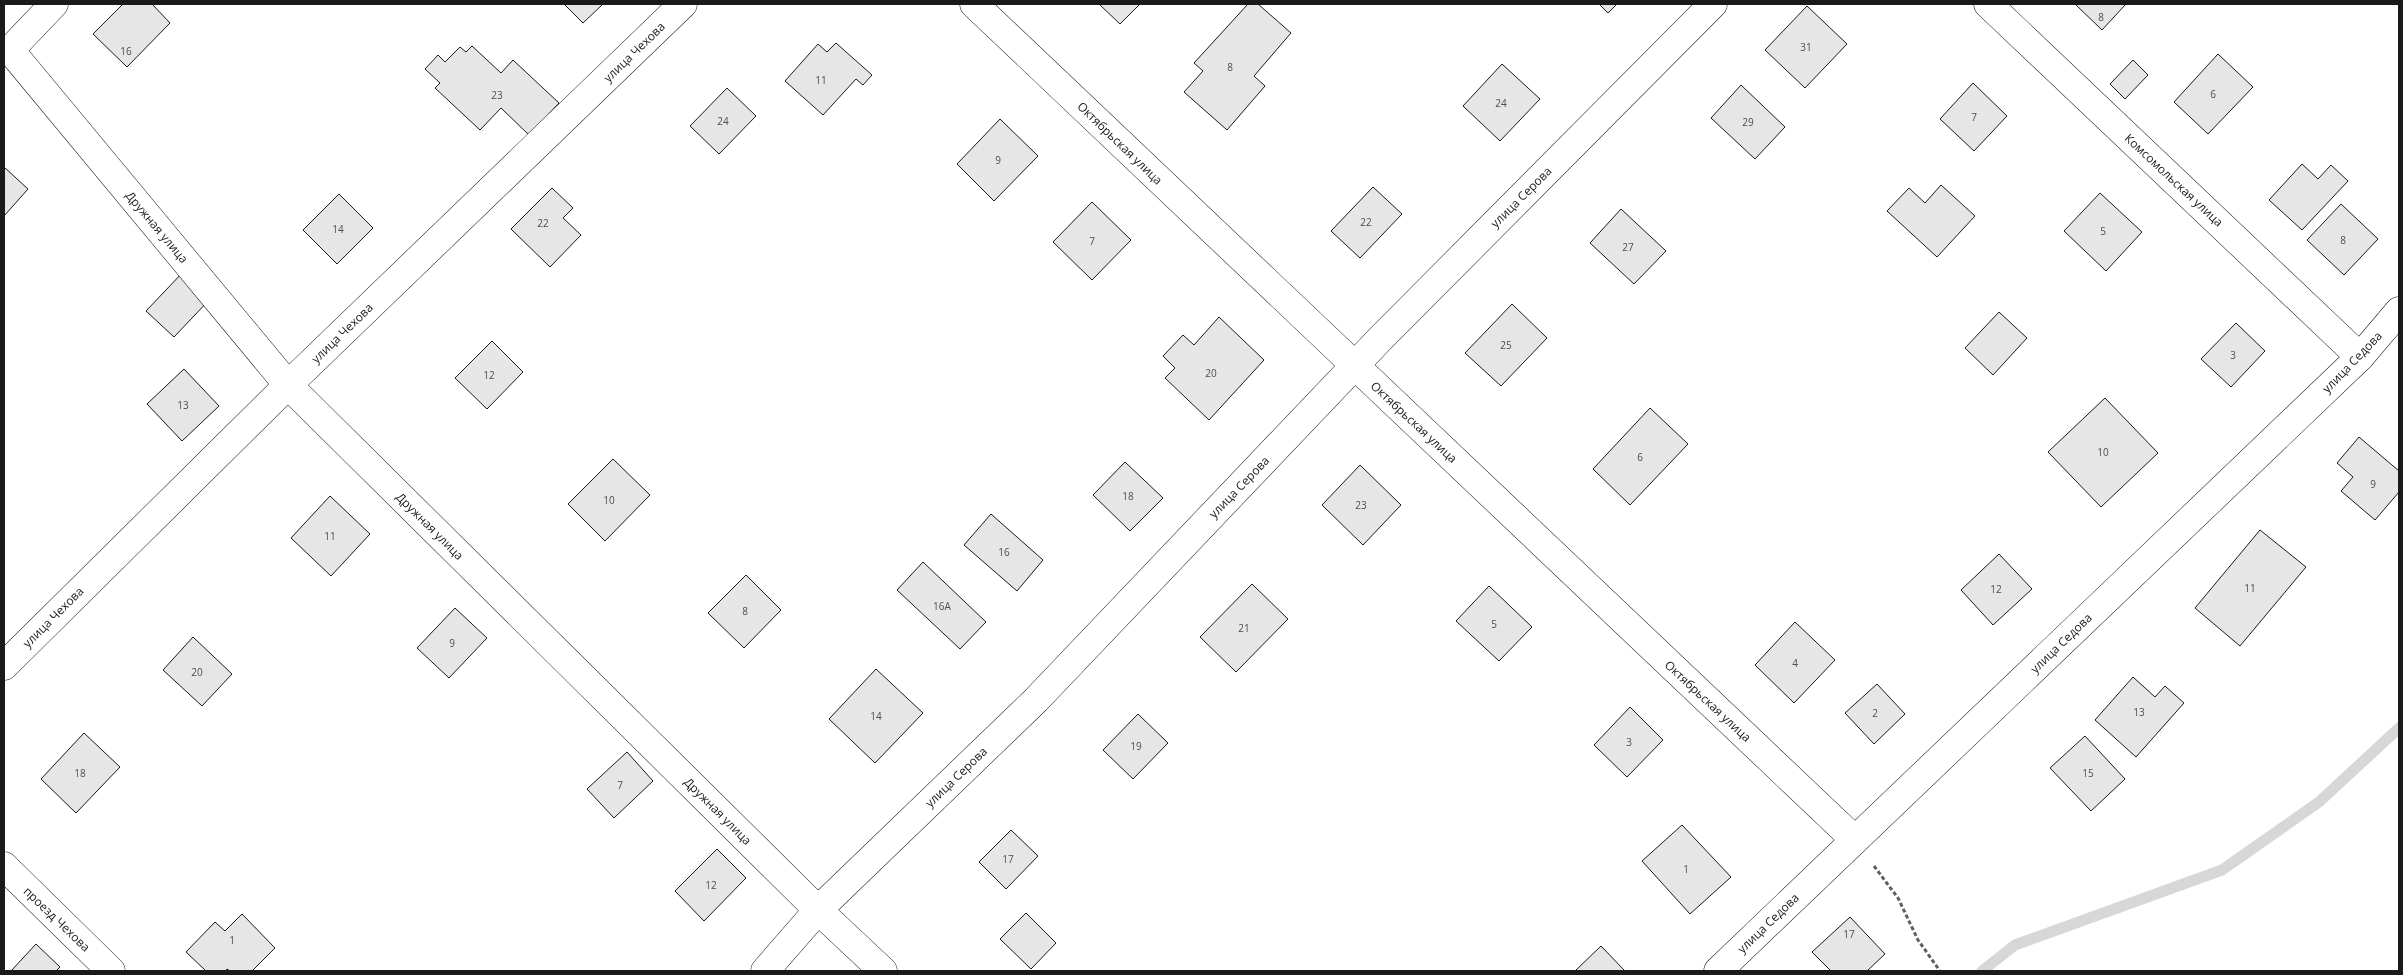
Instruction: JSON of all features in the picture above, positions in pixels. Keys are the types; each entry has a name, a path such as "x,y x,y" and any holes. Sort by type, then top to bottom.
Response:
{"street":[{"name":"Дружная улица","path":"54,4 10,50 288,385 818,910 884,971"},
{"name":"улица Чехова","path":"4,666 288,385 684,4"},
{"name":"Октябрьская улица","path":"974,4 1855,840"},
{"name":"улица Серова","path":"765,971 818,910 1036,700 1354,366 1713,4"},
{"name":"Комсомольская улица","path":"1988,4 2360,357"},
{"name":"улица Седова","path":"1718,971 2360,357 2399,311"},
{"name":"проезд Чехова","path":"4,866 111,971"}],"path":[{"path":"1855,840 1898,898 1918,940 1940,971"}],"building":[{"path":"123,4 152,4 170,23 127,67 93,34"},
{"path":"564,4 603,4 583,23"},
{"path":"1099,4 1140,4 1120,24"},
{"path":"1248,4 1258,4 1291,33 1254,76 1265,86 1227,130 1184,92 1203,71 1194,63"},
{"path":"1599,4 1617,4 1608,13"},
{"path":"2075,4 2126,4 2102,30"},
{"path":"1807,6 1847,44 1805,88 1765,50"},
{"path":"836,43 872,75 863,85 856,79 823,115 785,81 818,44 827,52"},
{"path":"472,46 501,73 513,60 559,103 529,135 501,108 480,130 435,88 440,83 425,69 438,55 445,62 460,47 466,52"},
{"path":"2218,54 2253,87 2208,134 2174,102"},
{"path":"2133,60 2148,75 2125,99 2110,84"},
{"path":"1502,64 1540,99 1500,141 1463,106"},
{"path":"1973,83 2007,116 1974,151 1940,119"},
{"path":"1741,85 1785,127 1755,159 1711,118"},
{"path":"727,88 756,116 719,154 690,126"},
{"path":"1000,119 1038,156 994,201 957,164"},
{"path":"2302,164 2318,179 2331,165 2348,181 2302,230 2269,200"},
{"path":"4,167 28,189 4,216"},
{"path":"1941,185 1975,216 1937,257 1887,211 1909,188 1925,203"},
{"path":"1373,187 1402,214 1360,258 1331,231"},
{"path":"552,188 573,208 563,218 581,235 550,267 511,229"},
{"path":"2100,193 2142,232 2106,271 2064,231"},
{"path":"339,194 373,228 337,264 303,230"},
{"path":"1092,202 1131,240 1092,280 1053,242"},
{"path":"2341,204 2378,239 2344,275 2307,240"},
{"path":"1621,209 1666,251 1634,284 1590,243"},
{"path":"184,271 212,297 174,337 146,311"},
{"path":"1512,304 1547,338 1501,386 1465,353"},
{"path":"1999,312 2027,338 1993,375 1965,348"},
{"path":"1219,317 1264,360 1209,420 1165,378 1175,368 1163,356 1183,335 1194,345"},
{"path":"2236,323 2265,351 2231,387 2201,359"},
{"path":"492,341 523,372 487,409 455,378"},
{"path":"184,369 219,406 182,441 147,404"},
{"path":"2105,398 2158,453 2101,507 2048,452"},
{"path":"1650,408 1688,444 1630,505 1593,469"},
{"path":"2359,437 2399,471 2399,492 2375,520 2341,491 2353,477 2337,463"},
{"path":"613,459 650,495 605,541 568,504"},
{"path":"1125,462 1163,498 1130,531 1093,495"},
{"path":"1360,465 1401,505 1363,545 1322,505"},
{"path":"330,496 370,534 331,576 291,538"},
{"path":"991,514 1043,560 1017,591 964,545"},
{"path":"2260,530 2306,567 2240,646 2195,608"},
{"path":"1999,554 2032,589 1993,625 1961,590"},
{"path":"923,562 986,622 960,649 897,590"},
{"path":"746,575 781,610 744,648 708,613"},
{"path":"1252,584 1288,619 1236,672 1200,637"},
{"path":"1489,586 1532,627 1499,661 1456,621"},
{"path":"455,608 487,638 449,678 417,648"},
{"path":"1795,622 1835,660 1794,703 1755,665"},
{"path":"193,637 232,674 202,706 163,670"},
{"path":"876,669 923,713 875,763 829,719"},
{"path":"2133,677 2155,697 2165,686 2184,703 2136,757 2095,720"},
{"path":"1877,684 1905,714 1874,744 1845,713"},
{"path":"1630,707 1663,740 1627,777 1594,745"},
{"path":"1138,714 1168,743 1133,779 1103,750"},
{"path":"84,733 120,767 76,813 41,779"},
{"path":"2085,736 2125,779 2091,811 2050,768"},
{"path":"627,752 653,781 614,818 587,789"},
{"path":"1682,825 1731,877 1690,914 1642,861"},
{"path":"1011,830 1038,856 1006,889 979,862"},
{"path":"717,849 746,878 704,921 675,891"},
{"path":"1026,913 1056,943 1031,969 1000,939"},
{"path":"242,914 275,948 252,971 230,971 227,969 225,971 206,971 186,952 215,922 225,931"},
{"path":"1850,917 1885,954 1867,971 1831,971 1812,952"},
{"path":"36,944 60,967 56,971 11,971"},
{"path":"1601,946 1625,971 1575,971"}],"waterway":[{"path":"1982,971 2015,945 2222,870 2319,802 2399,728"}]}
